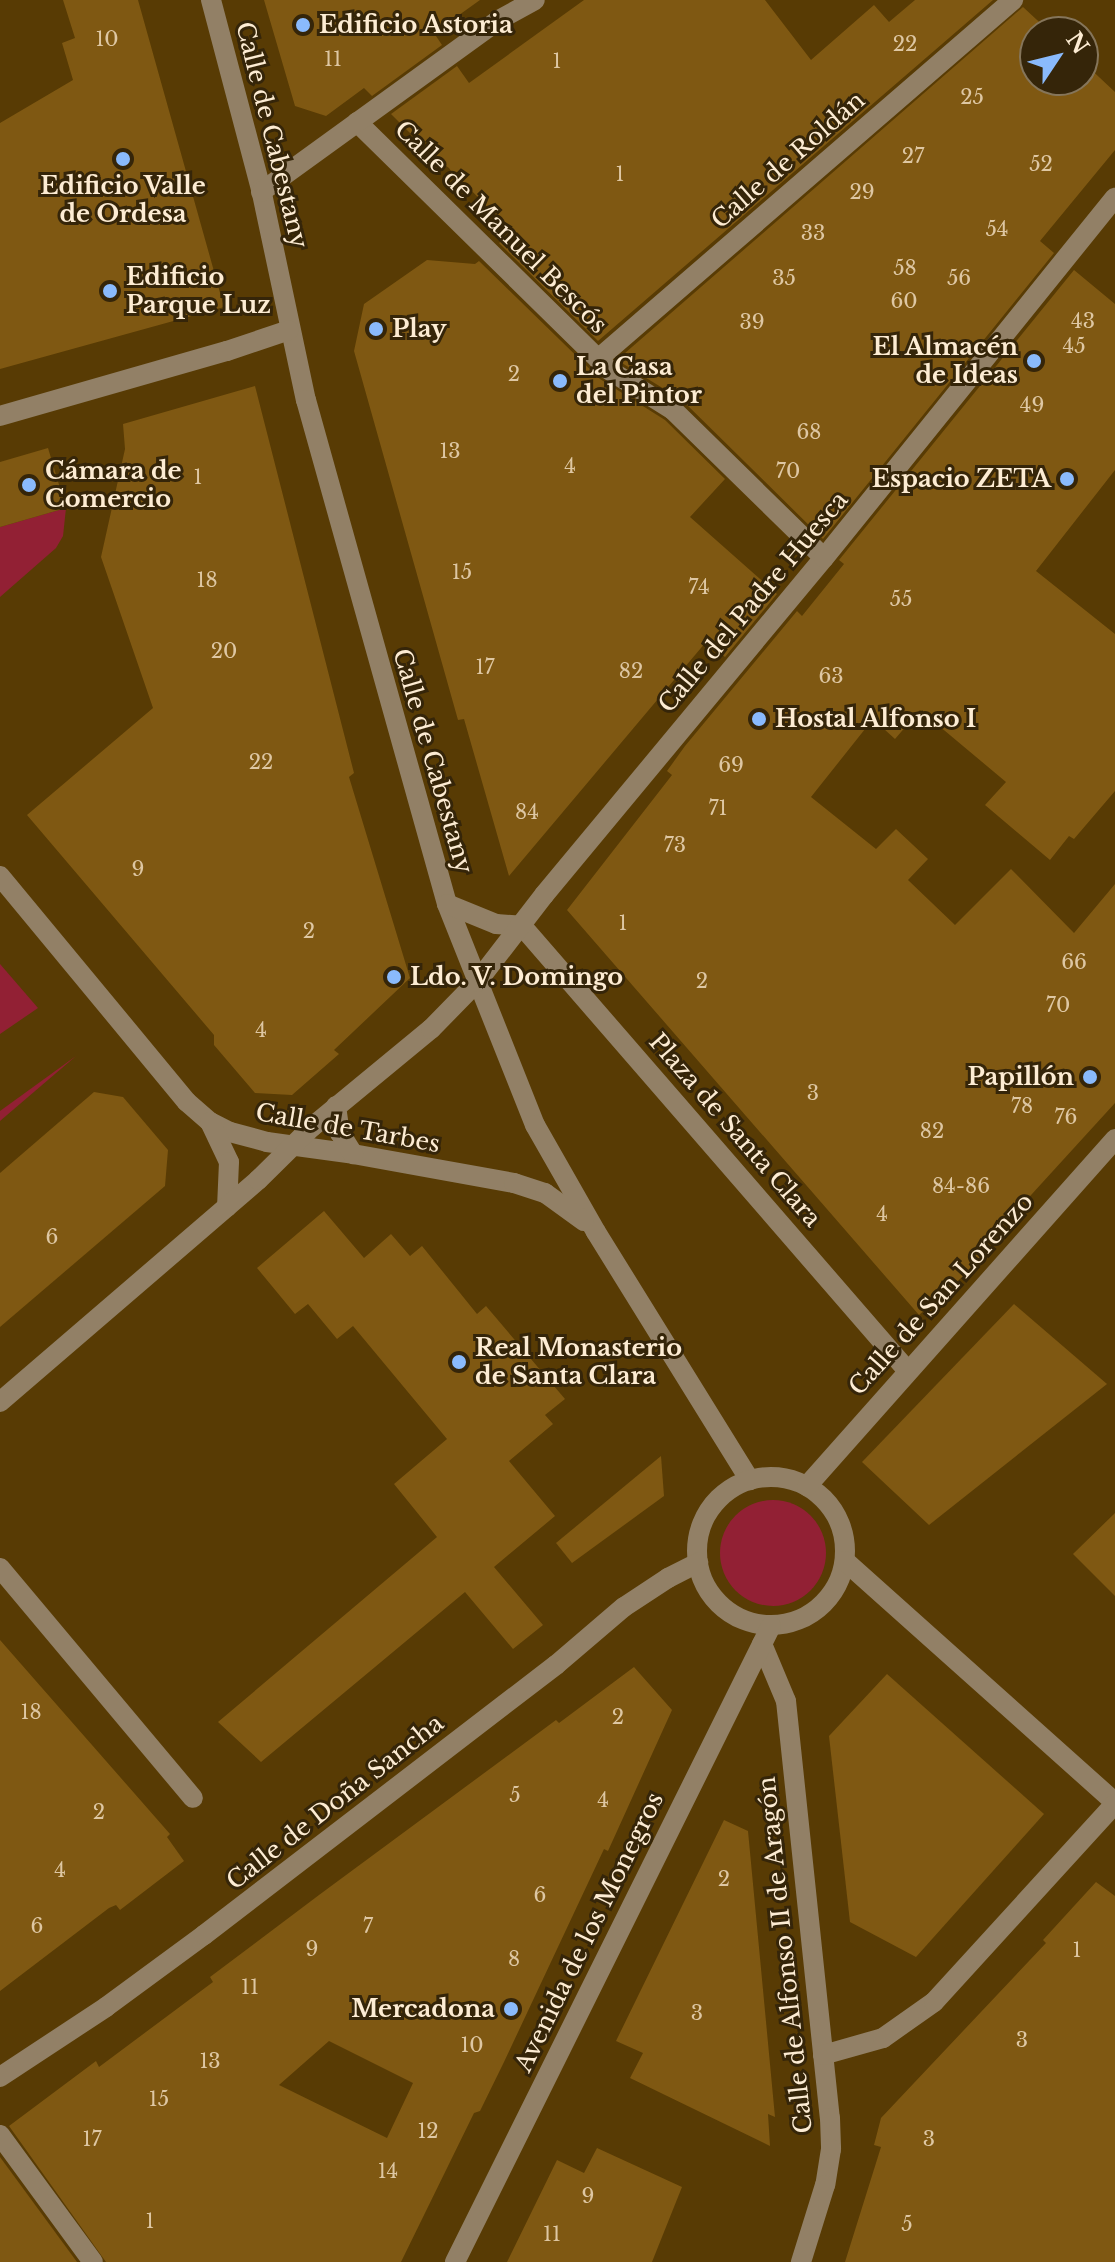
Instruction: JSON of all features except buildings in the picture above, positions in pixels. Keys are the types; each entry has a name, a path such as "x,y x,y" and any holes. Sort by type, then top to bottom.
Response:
{"street":[{"name":"Calle de Cabestany","path":"211,0 261,192 289,330 447,904 535,1125 596,1232 750,1480"},
{"path":"261,192 497,21 535,0"},
{"name":"Calle de Roldán","path":"598,359 1013,0"},
{"name":"Calle de Manuel Bescós","path":"357,122 609,370 673,410 824,558"},
{"name":"Calle del Padre Huesca","path":"0,1402 227,1207 336,1106 431,1029 477,982 1114,201"},
{"path":"0,416 227,351 289,330"},
{"name":"Calle de Tarbes","path":"0,876 187,1102 210,1122 249,1139 514,1183 545,1193 572,1210 596,1232"},
{"path":"447,904 471,917 522,926"},
{"name":"Plaza de Santa Clara","path":"522,926 907,1370"},
{"path":"336,1106 340,1133 353,1154"},
{"path":"210,1122 229,1162 227,1207"},
{"name":"Calle de San Lorenzo","path":"807,1486 1115,1139"},
{"path":"769,1477 807,1486 825,1500 838,1518 844,1539 845,1561 839,1582 828,1600 811,1614 766,1635 723,1608 711,1595 698,1563 697,1542 709,1512 730,1489 750,1480 769,1477"},
{"path":"823,2055 883,2038 934,2002 1115,1803 845,1561"},
{"name":"Calle de Doña Sancha","path":"0,2077 106,2007 204,1935 556,1665 624,1607 668,1578 698,1563"},
{"path":"0,1568 193,1798"},
{"name":"Calle de Alfonso II de Aragón","path":"766,1635 786,1701 831,2149 825,2185 801,2262"},
{"name":"Avenida de los Monegros","path":"455,2262 766,1635"},
{"path":"0,2135 93,2262"}],"shaded area":[{"path":"66,508 63,536 56,548 0,597 0,527"},
{"path":"0,964 38,1008 0,1034"},
{"path":"76,1056 0,1121 0,1111"},
{"path":"773,1500 793,1504 810,1516 822,1533 826,1553 822,1573 810,1590 793,1602 773,1606 753,1602 736,1590 724,1573 720,1553 724,1533 736,1516 753,1504"}],"place":[{"name":"Edificio Astoria","path":"303,25"},
{"name":"Edificio Valle de Ordesa","path":"123,159"},
{"name":"Edificio Parque Luz","path":"110,291"},
{"name":"Play","path":"376,329"},
{"name":"El Almacén de Ideas","path":"1034,361"},
{"name":"La Casa del Pintor","path":"560,381"},
{"name":"Espacio ZETA","path":"1067,479"},
{"name":"Cámara de Comercio","path":"29,485"},
{"name":"Hostal Alfonso I","path":"759,719"},
{"name":"Ldo. V. Domingo","path":"394,977"},
{"name":"Papillón","path":"1090,1077"},
{"name":"Real Monasterio de Santa Clara","path":"459,1362"},
{"name":"Mercadona","path":"511,2009"}]}
